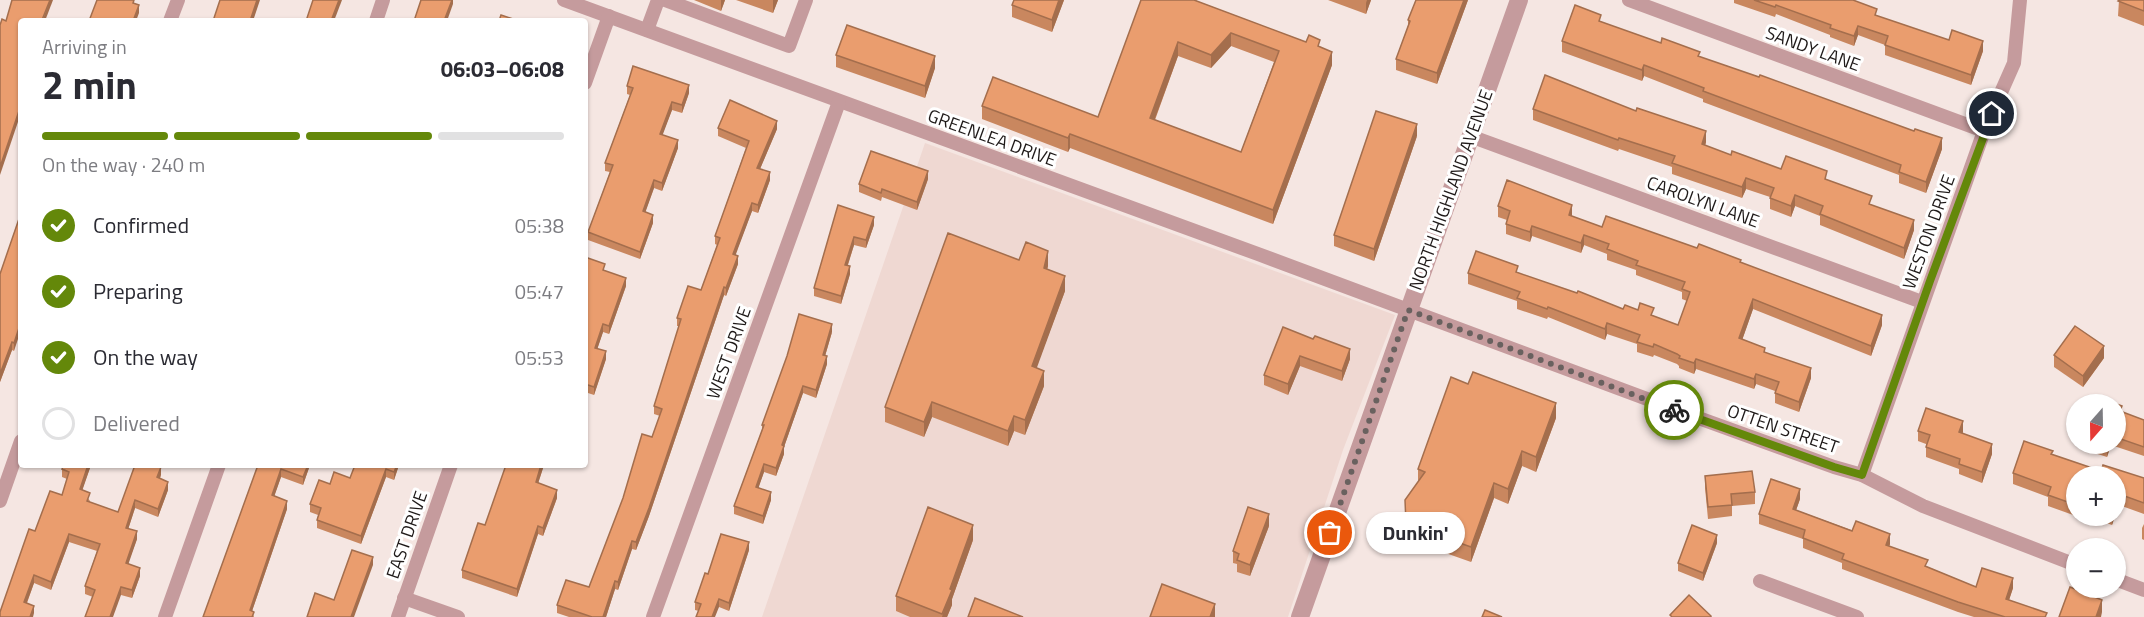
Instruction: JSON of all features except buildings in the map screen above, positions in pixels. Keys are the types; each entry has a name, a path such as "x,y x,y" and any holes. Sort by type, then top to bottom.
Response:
{"street":[{"path":"171,18 178,0"},
{"path":"377,18 383,0"},
{"name":"GREENLEA DRIVE","path":"564,0 1408,310"},
{"path":"647,30 658,0"},
{"path":"665,0 789,46 806,0"},
{"name":"NORTH HIGHLAND AVENUE","path":"1300,617 1519,0"},
{"name":"SANDY LANE","path":"1629,0 1984,131"},
{"name":"WESTON DRIVE","path":"1862,475 1984,131 2014,63 2020,0"},
{"path":"588,75 609,16"},
{"name":"WEST DRIVE","path":"653,617 840,102"},
{"name":"CAROLYN LANE","path":"1470,136 1922,302"},
{"name":"OTTEN STREET","path":"1408,310 1682,412 1862,475 1923,506 2066,561"},
{"path":"0,501 18,450"},
{"path":"165,617 218,468"},
{"name":"EAST DRIVE","path":"398,617 450,468"},
{"path":"1760,581 1857,617"},
{"path":"2126,583 2144,590"},
{"path":"404,598 458,617"}],"shaded area":[{"path":"925,143 1395,315 1343,450 1288,617 762,617"}],"way so far":[{"path":"1330,533 1408,310 1674,410"}],"place":[{"name":"Dunkin'","path":"1330,533"}],"route":[{"path":"1674,410 1862,475 1992,114"}]}
